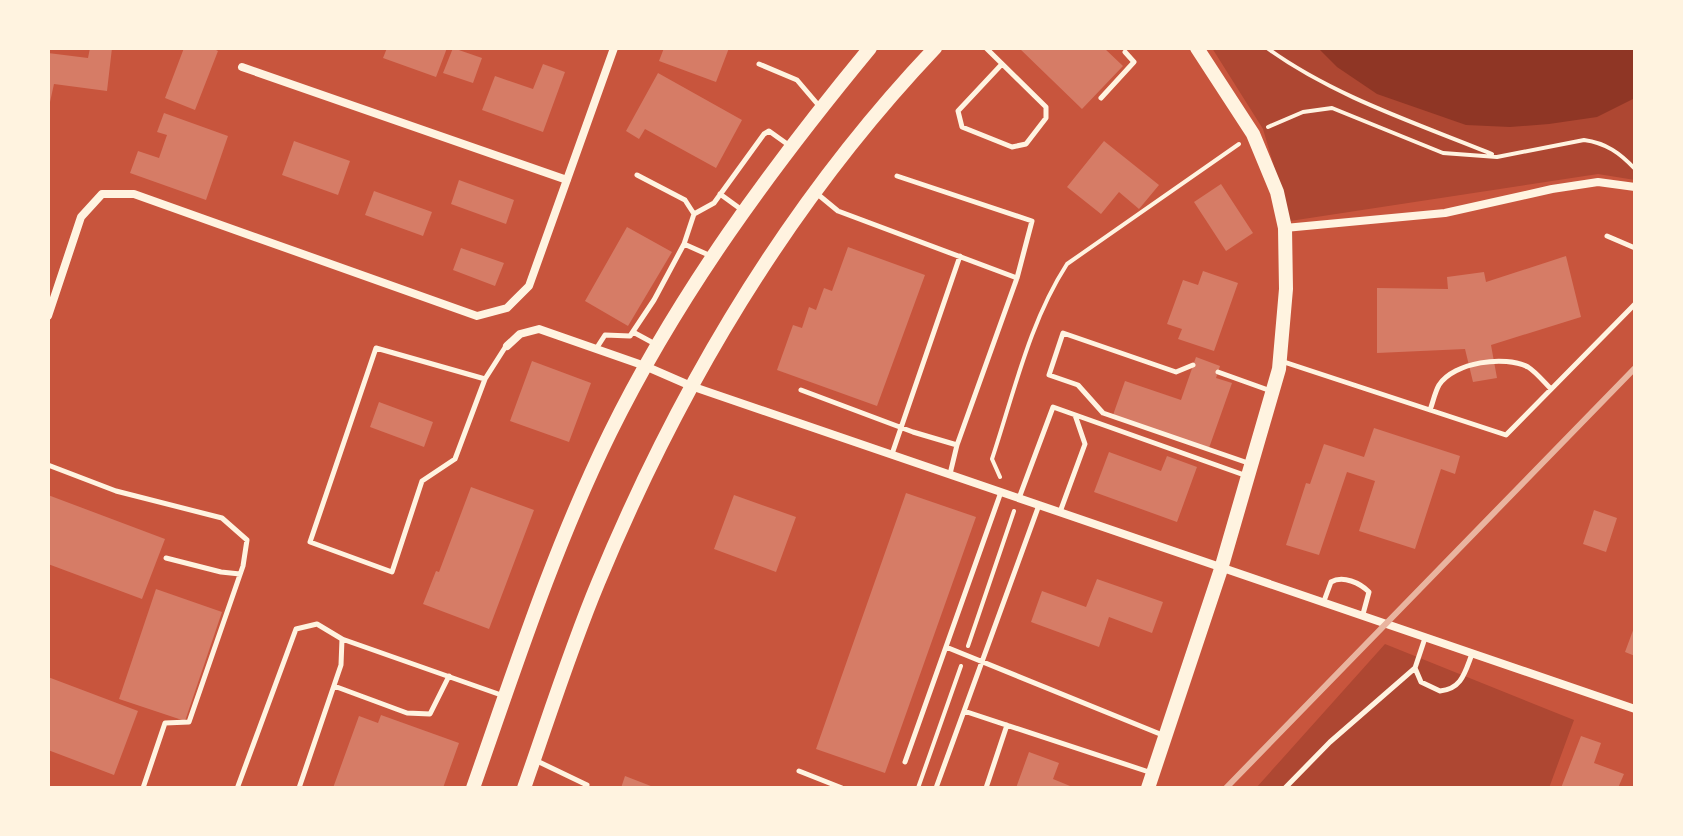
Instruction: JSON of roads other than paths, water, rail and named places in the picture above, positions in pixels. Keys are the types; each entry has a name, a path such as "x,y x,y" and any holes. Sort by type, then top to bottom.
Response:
{"main road":[{"path":"473,788 550,571 610,434 645,366 743,211 870,48"},
{"path":"524,788 596,585 657,451 691,386 771,254 815,192 935,48"},
{"path":"1148,788 1221,569 1272,391 1280,360 1286,289 1285,228 1277,192 1253,134 1197,48"}],"street":[{"path":"48,316 81,217 102,194 134,194 477,316 507,308 529,286 614,48"},
{"path":"242,67 567,180"},
{"path":"1285,228 1445,213 1598,182 1635,187"},
{"path":"507,346 520,334 539,329 645,366 691,386 1635,709"}],"lane":[{"path":"1101,98 1134,62 1126,49"},
{"path":"991,50 1046,107 1046,118 1026,144 1012,147 962,127 958,111 1002,64"},
{"path":"759,64 797,80 821,108"},
{"path":"596,349 605,335 630,336 654,300 684,244 694,214 714,203 764,134 769,131 791,147"},
{"path":"637,175 685,200 694,214"},
{"path":"897,176 1032,221 1017,278 957,445 950,474"},
{"path":"815,192 838,211 1017,278"},
{"path":"720,194 743,211"},
{"path":"1607,236 1635,248"},
{"path":"684,244 712,257"},
{"path":"892,454 960,256"},
{"path":"1280,360 1506,435 1635,304"},
{"path":"633,332 657,345"},
{"path":"1193,365 1176,372 1063,333 1049,375 1078,385 1103,413 1249,470"},
{"path":"485,379 376,348 310,542 392,572 422,481 455,459 485,379 507,346"},
{"path":"1430,410 1440,384 1458,370 1490,361 1508,360 1530,368 1551,389"},
{"path":"1218,372 1272,391"},
{"path":"801,390 957,445"},
{"path":"1019,498 1053,407 1249,470"},
{"path":"1060,512 1085,444 1075,415"},
{"path":"48,465 116,491 222,518 247,540 240,574 189,722 165,723 143,788"},
{"path":"905,762 1004,492"},
{"path":"936,788 1039,505"},
{"path":"166,558 240,574"},
{"path":"1324,601 1331,582 1343,579 1369,592 1363,614"},
{"path":"238,786 296,629 317,624 342,639 505,696"},
{"path":"1285,788 1330,742 1415,668 1426,637"},
{"path":"299,788 341,665 342,639"},
{"path":"946,647 1166,737"},
{"path":"1415,668 1421,682 1440,691 1448,690 1463,679 1473,653"},
{"path":"334,686 407,713 430,714 449,676"},
{"path":"964,711 1153,773"},
{"path":"986,788 1007,725"},
{"path":"534,760 587,785"},
{"path":"799,771 842,788"}],"railway":[{"path":"1226,788 1635,368"}]}
